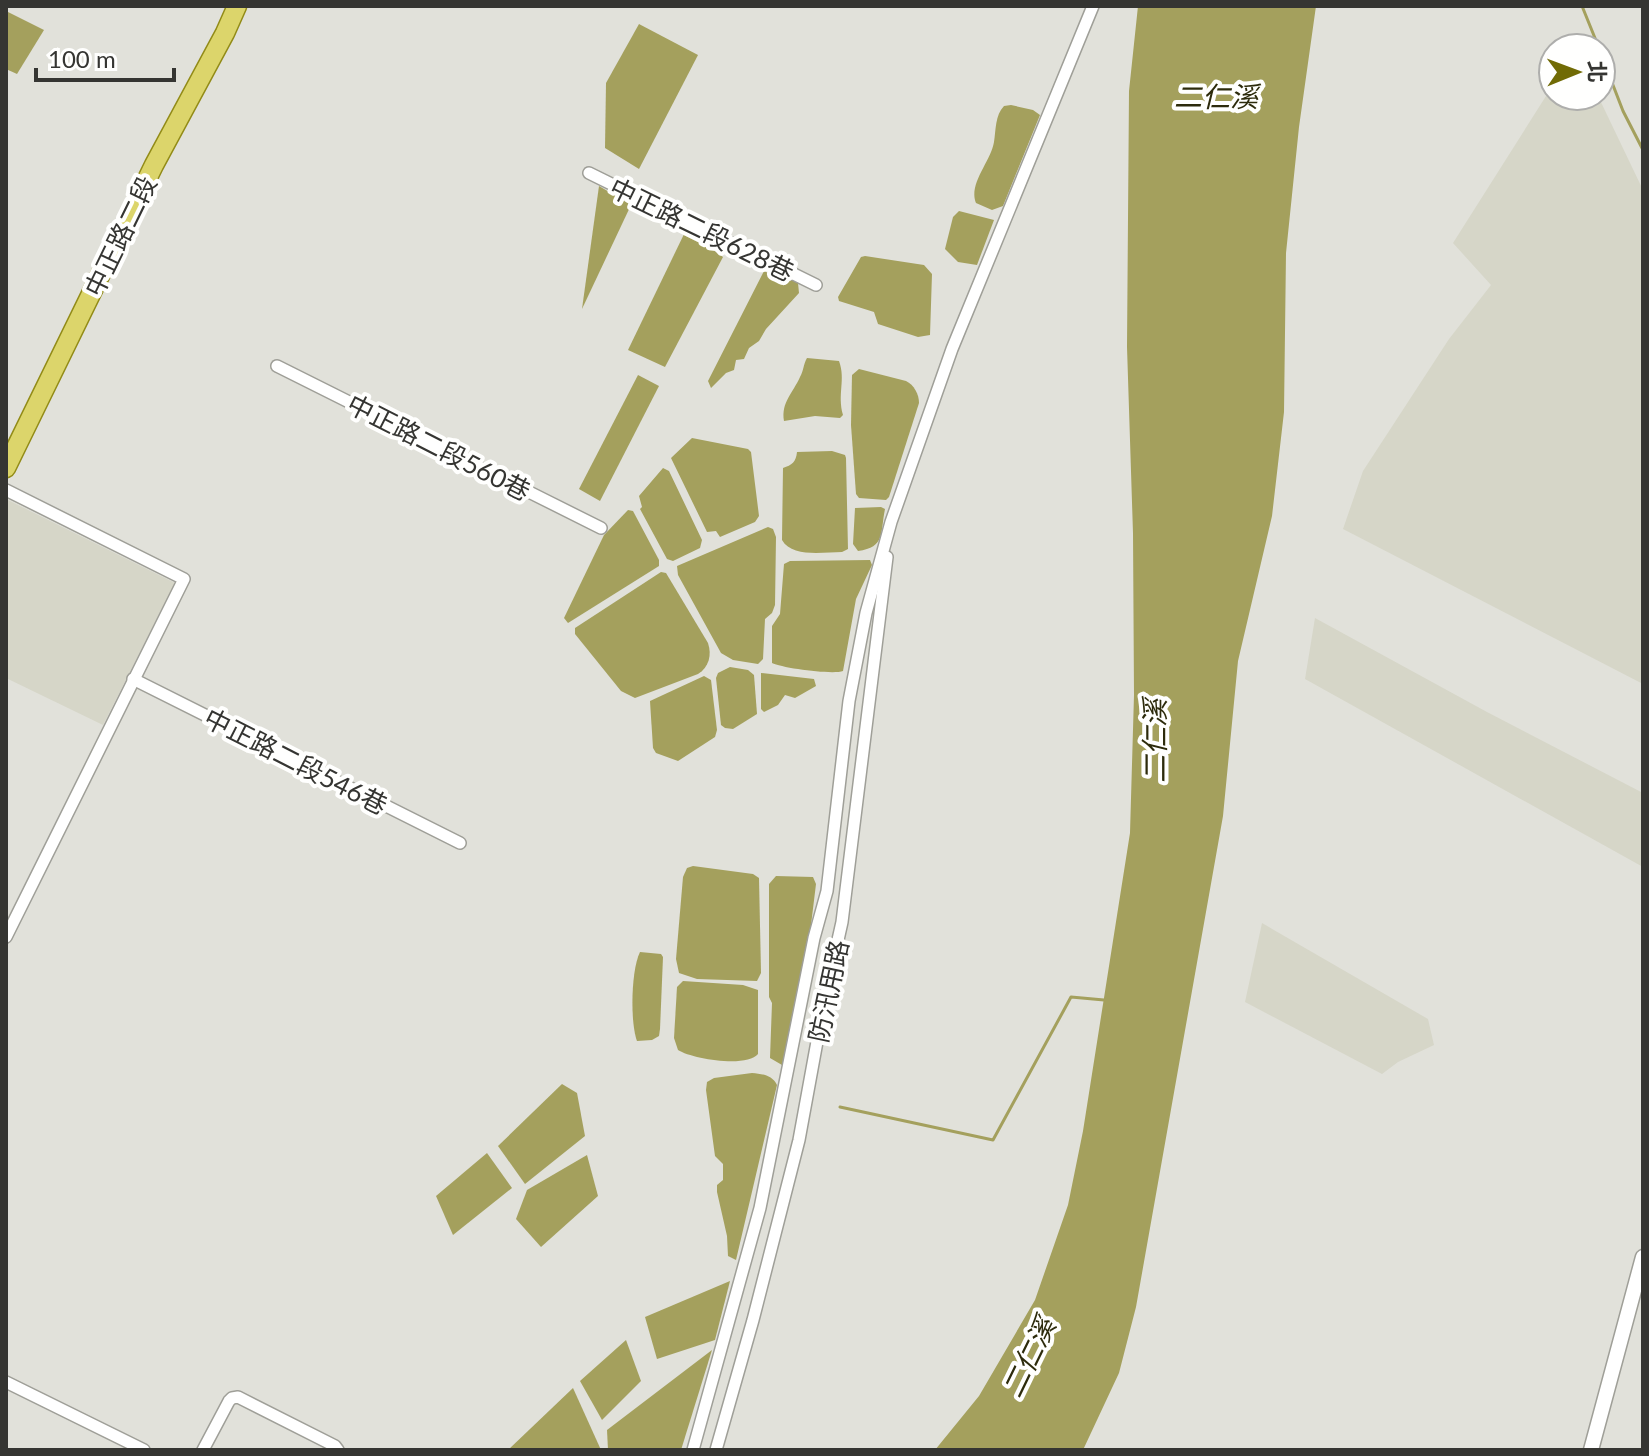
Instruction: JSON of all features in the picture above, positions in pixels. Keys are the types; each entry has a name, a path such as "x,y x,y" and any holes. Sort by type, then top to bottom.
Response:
{"main road":[{"name":"中正路二段","path":"6,468 154,165 237,6"}],"street":[{"path":"693,1450 760,1208 814,938 827,891 849,701 866,613 891,522 952,349 1093,6"},
{"name":"中正路二段628巷","path":"589,173 816,285"},
{"name":"中正路二段560巷","path":"277,366 601,528"},
{"path":"6,490 184,579 6,937"},
{"name":"防汛用路","path":"716,1450 799,1140 842,922 891,522"},
{"name":"中正路二段546巷","path":"133,679 460,843"},
{"path":"1591,1450 1643,1257"},
{"path":"6,1382 144,1450"},
{"path":"203,1450 229,1401 238,1397 338,1450"}],"shaded area":[{"path":"1537,110 1606,112 1643,190 1643,684 1343,529 1363,471 1449,339 1491,285 1453,243"},
{"path":"6,499 175,583 103,725 6,678"},
{"path":"1315,618 1643,793 1643,867 1305,679"},
{"path":"1262,923 1428,1019 1434,1045 1398,1062 1382,1074 1245,1002"}],"water":[{"name":"二仁溪","path":"1138,6 1316,6 1286,253 1284,412 1272,516 1238,661 1223,816 1136,1307 1119,1373 1083,1450 935,1450 979,1396 1035,1300 1068,1205 1083,1131 1130,833 1134,695 1127,347 1129,91"},
{"path":"6,11 44,30 17,74 6,69"},
{"path":"639,24 698,55 639,169 605,148 606,83"},
{"path":"1004,106 1033,110 1040,115 1003,206 992,210 976,203 975,188 992,149 999,114"},
{"path":"599,186 631,205 582,309"},
{"path":"959,211 994,220 977,265 958,262 945,249 953,217"},
{"path":"686,230 723,257 665,367 628,350"},
{"path":"861,257 924,265 932,274 930,335 918,337 878,324 874,312 839,301 838,297"},
{"path":"764,271 787,282 792,280 798,283 799,293 759,341 749,348 744,359 736,360 734,370 726,373 711,388 708,381"},
{"path":"807,358 839,361 843,415 840,418 815,416 784,421 786,403"},
{"path":"859,369 906,381 914,387 918,396 919,403 886,500 859,498 856,494 851,425 852,375"},
{"path":"638,375 659,386 600,501 579,489"},
{"path":"692,438 751,452 759,516 755,522 720,537 716,531 707,532 671,458"},
{"path":"832,451 846,458 848,549 842,552 801,552 787,546 782,540 783,468 793,463 797,452"},
{"path":"663,468 669,471 702,540 700,548 673,561 667,559 640,509 639,496"},
{"path":"855,508 885,509 878,542 858,551 853,544"},
{"path":"628,510 633,511 659,560 659,566 568,623 564,618 604,535"},
{"path":"768,527 773,529 776,537 775,605 765,619 763,659 758,664 733,660 721,653 678,575 677,566"},
{"path":"870,560 872,565 856,599 843,671 808,670 772,663 772,626 780,614 784,564 790,561"},
{"path":"661,572 666,573 708,643 710,652 705,668 698,674 635,698 621,691 575,634 575,628"},
{"path":"730,667 748,670 754,675 757,714 733,729 721,725 716,678 718,673"},
{"path":"761,673 814,679 816,686 795,698 785,695 778,705 764,712 761,709"},
{"path":"704,676 711,680 717,730 715,737 678,761 656,753 653,748 650,701"},
{"path":"693,866 753,874 759,878 761,973 757,981 697,979 679,973 676,959 683,877 687,868"},
{"path":"776,876 813,877 816,884 806,966 785,1063 782,1065 770,1058 769,884"},
{"path":"640,952 661,954 663,957 659,1036 637,1041 632,996"},
{"path":"683,981 743,985 758,990 758,1054 743,1061 732,1061 707,1059 678,1050 674,1038 677,987"},
{"path":"752,1073 770,1077 777,1085 736,1260 728,1256 727,1236 717,1192 717,1185 723,1180 723,1164 715,1156 706,1090 707,1082 714,1078"},
{"path":"562,1084 577,1093 585,1136 525,1184 498,1146"},
{"path":"487,1153 512,1188 453,1235 436,1196"},
{"path":"587,1155 598,1196 541,1247 516,1219 527,1190"},
{"path":"730,1281 715,1340 657,1359 645,1317"},
{"path":"626,1340 641,1381 602,1420 580,1381"},
{"path":"712,1350 681,1450 608,1450 607,1430"},
{"path":"573,1388 601,1450 508,1450"}],"waterway":[{"path":"1582,6 1593,32"},
{"path":"1617,95 1643,150"},
{"path":"840,1107 993,1140 1071,997 1104,1000"}]}
